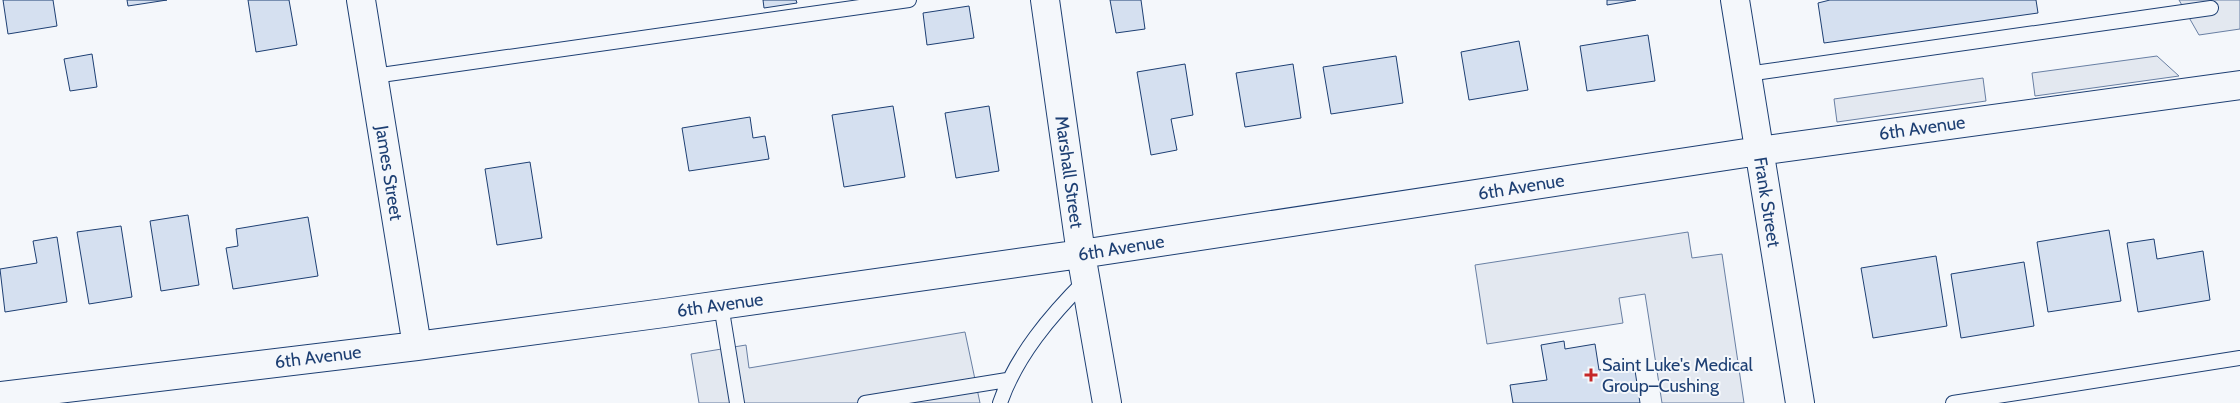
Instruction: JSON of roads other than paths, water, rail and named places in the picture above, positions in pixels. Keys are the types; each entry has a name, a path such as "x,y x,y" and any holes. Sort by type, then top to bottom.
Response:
{"street":[{"name":"James Street","path":"361,0 417,346"},
{"name":"Marshall Street","path":"1045,0 1083,267 1107,403"},
{"name":"Frank Street","path":"1735,0 1800,403"},
{"name":"6th Avenue","path":"0,396 87,393 721,304 1083,267 1759,150 2240,85"}],"lane":[{"path":"374,76 909,0"},
{"path":"1747,74 2211,8"},
{"path":"1000,403 1008,380 1083,267"},
{"path":"721,304 737,403"},
{"path":"1953,403 2240,358"},
{"path":"865,403 1008,380"}],"place":[{"name":"Saint Luke's Medical Group–Cushing","path":"1591,375"}]}
